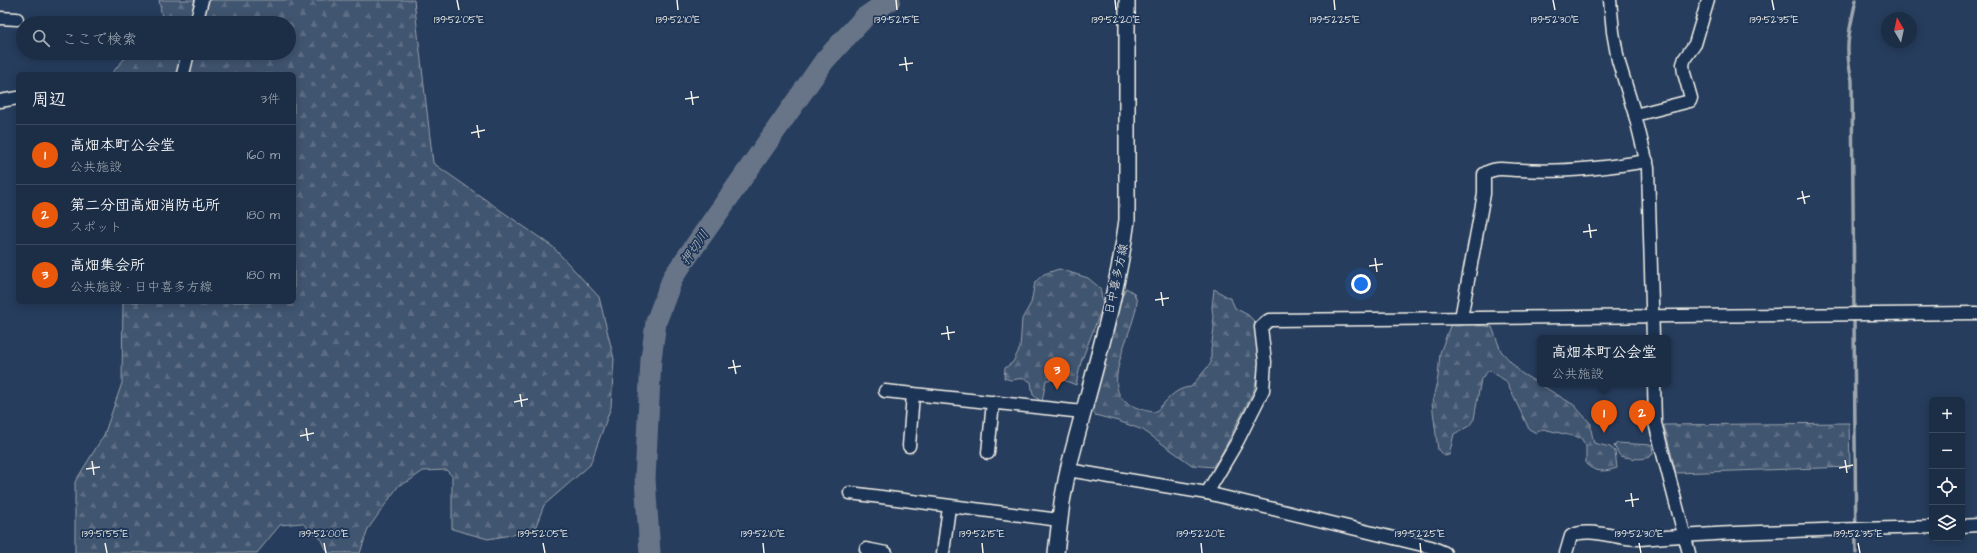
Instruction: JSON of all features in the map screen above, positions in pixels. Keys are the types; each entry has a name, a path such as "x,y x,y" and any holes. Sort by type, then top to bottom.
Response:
{"main road":[{"name":"日中喜多方線","path":"1056,553 1059,520 1068,470 1118,281 1127,220 1127,0"}],"street":[{"path":"198,16 202,0"},
{"path":"1610,0 1613,32 1618,60 1647,161 1650,208 1652,335"},
{"path":"1635,115 1690,101 1691,98 1684,73 1684,64 1695,44 1708,0"},
{"path":"0,18 16,19"},
{"path":"183,72 186,60"},
{"path":"0,100 16,98"},
{"path":"1461,318 1484,194 1484,174 1492,168 1548,172 1570,171 1647,161"},
{"path":"1207,493 1237,442 1263,390 1265,362 1261,328 1269,320 1977,313"},
{"path":"1654,387 1655,423 1689,553"},
{"path":"885,391 1083,412"},
{"path":"909,446 913,394"},
{"path":"988,453 993,402"},
{"path":"1068,470 1207,493 1431,547 1445,553"},
{"path":"850,493 949,507 1059,520"},
{"path":"943,553 949,507"},
{"path":"1965,526 1977,525"},
{"path":"1566,553 1571,536 1579,532 1632,538 1684,534 1929,527"},
{"path":"866,549 886,553"}],"green space":[{"path":"159,0 414,0 433,163 553,247 599,297 614,359 611,407 590,465 544,505 534,531 488,539 452,529 452,476 446,470 423,471 409,481 399,485 368,529 360,553 328,553 322,540 302,523 280,525 257,553 75,553 75,482 104,435 122,383 123,304 296,304 296,72 113,72 123,60 296,60 296,16 162,16"},
{"path":"1059,269 1088,278 1100,288 1103,305 1081,362 1076,385 1061,379 1046,380 1042,402 1033,395 1031,382 1024,378 1011,380 1004,378 1005,368 1013,362 1020,348 1022,319 1031,303 1035,282 1044,274"},
{"path":"1126,288 1134,293 1137,302 1132,324 1119,363 1117,386 1120,396 1124,401 1140,409 1151,412 1155,412 1179,390 1191,387 1211,363 1214,327 1212,307 1214,289 1231,299 1235,308 1248,315 1255,322 1261,343 1260,362 1254,390 1221,455 1213,467 1192,465 1143,430 1095,415 1089,405 1106,346 1116,328 1114,314"},
{"path":"1458,322 1492,327 1501,351 1521,373 1537,383 1537,387 1544,387 1574,405 1591,424 1594,443 1610,447 1615,451 1617,468 1601,471 1593,469 1586,464 1586,446 1581,438 1543,429 1536,433 1529,429 1506,381 1489,370 1481,379 1474,419 1469,426 1454,434 1449,455 1444,456 1438,450 1432,403 1438,377 1440,353 1450,326"},
{"path":"1849,423 1850,467 1676,473 1664,425"},
{"path":"1617,443 1652,445 1653,454 1642,459 1620,456 1614,446"}],"waterway":[{"name":"押切川","path":"650,553 645,479 651,359 656,322 673,277 825,60 864,18 890,0"},
{"path":"1856,0 1848,40 1848,58 1852,80 1856,553"}],"place":[{"name":"高畑集会所","path":"1057,390"},
{"name":"高畑本町公会堂","path":"1604,433"},
{"name":"第二分団高畑消防屯所","path":"1642,433"}]}
